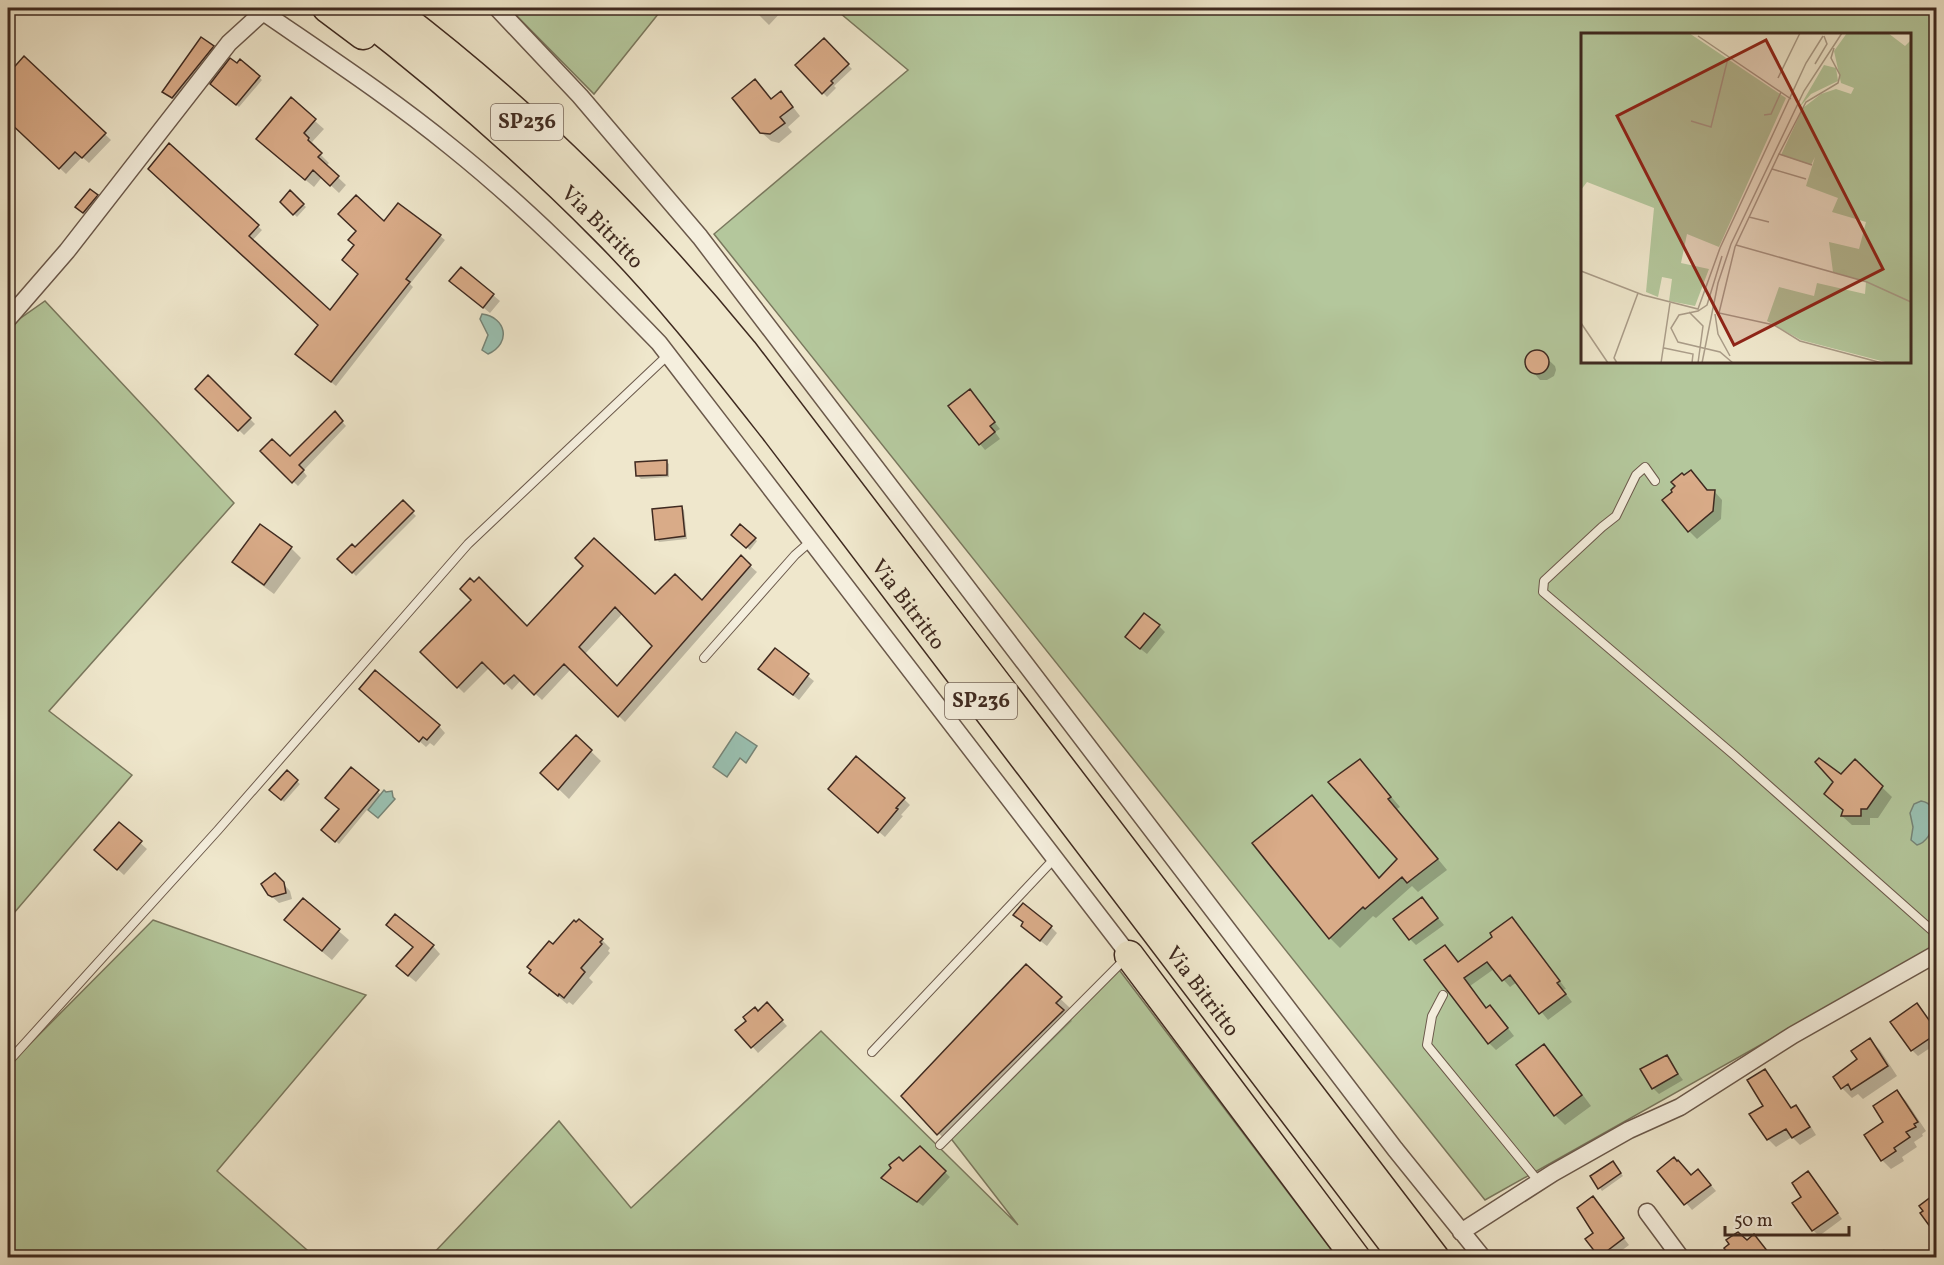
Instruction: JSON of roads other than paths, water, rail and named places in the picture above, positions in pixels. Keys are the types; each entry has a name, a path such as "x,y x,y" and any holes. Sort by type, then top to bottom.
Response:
{"highway":[{"path":"327,8 471,121 535,162"},
{"name":"Via Bitritto","path":"352,8 474,107 535,162 613,238 691,325 728,370 1404,1257"},
{"name":"Via Bitritto","path":"390,8 485,83 589,182 702,300 1435,1257"},
{"path":"414,8 463,46 565,139 599,174 654,249"},
{"path":"1129,955 1356,1257"}],"street":[{"path":"497,8 580,96 700,237 1395,1149 1483,1257"},
{"path":"8,319 67,250 229,42 263,12 375,89 452,147 574,256 659,343 1129,955"},
{"path":"1461,1232 1539,1182 1629,1130 1680,1107 1793,1035 1936,954"},
{"path":"1647,1212 1681,1257"}],"lane":[{"path":"8,1062 218,830 468,544 668,356"},
{"path":"1655,482 1645,467 1636,475 1616,516 1544,581 1543,592 1734,755 1936,934"},
{"path":"704,658 795,555 811,541"},
{"path":"872,1052 1055,858"},
{"path":"940,1145 1129,955"},
{"path":"1443,995 1432,1016 1427,1045 1539,1182"}]}
